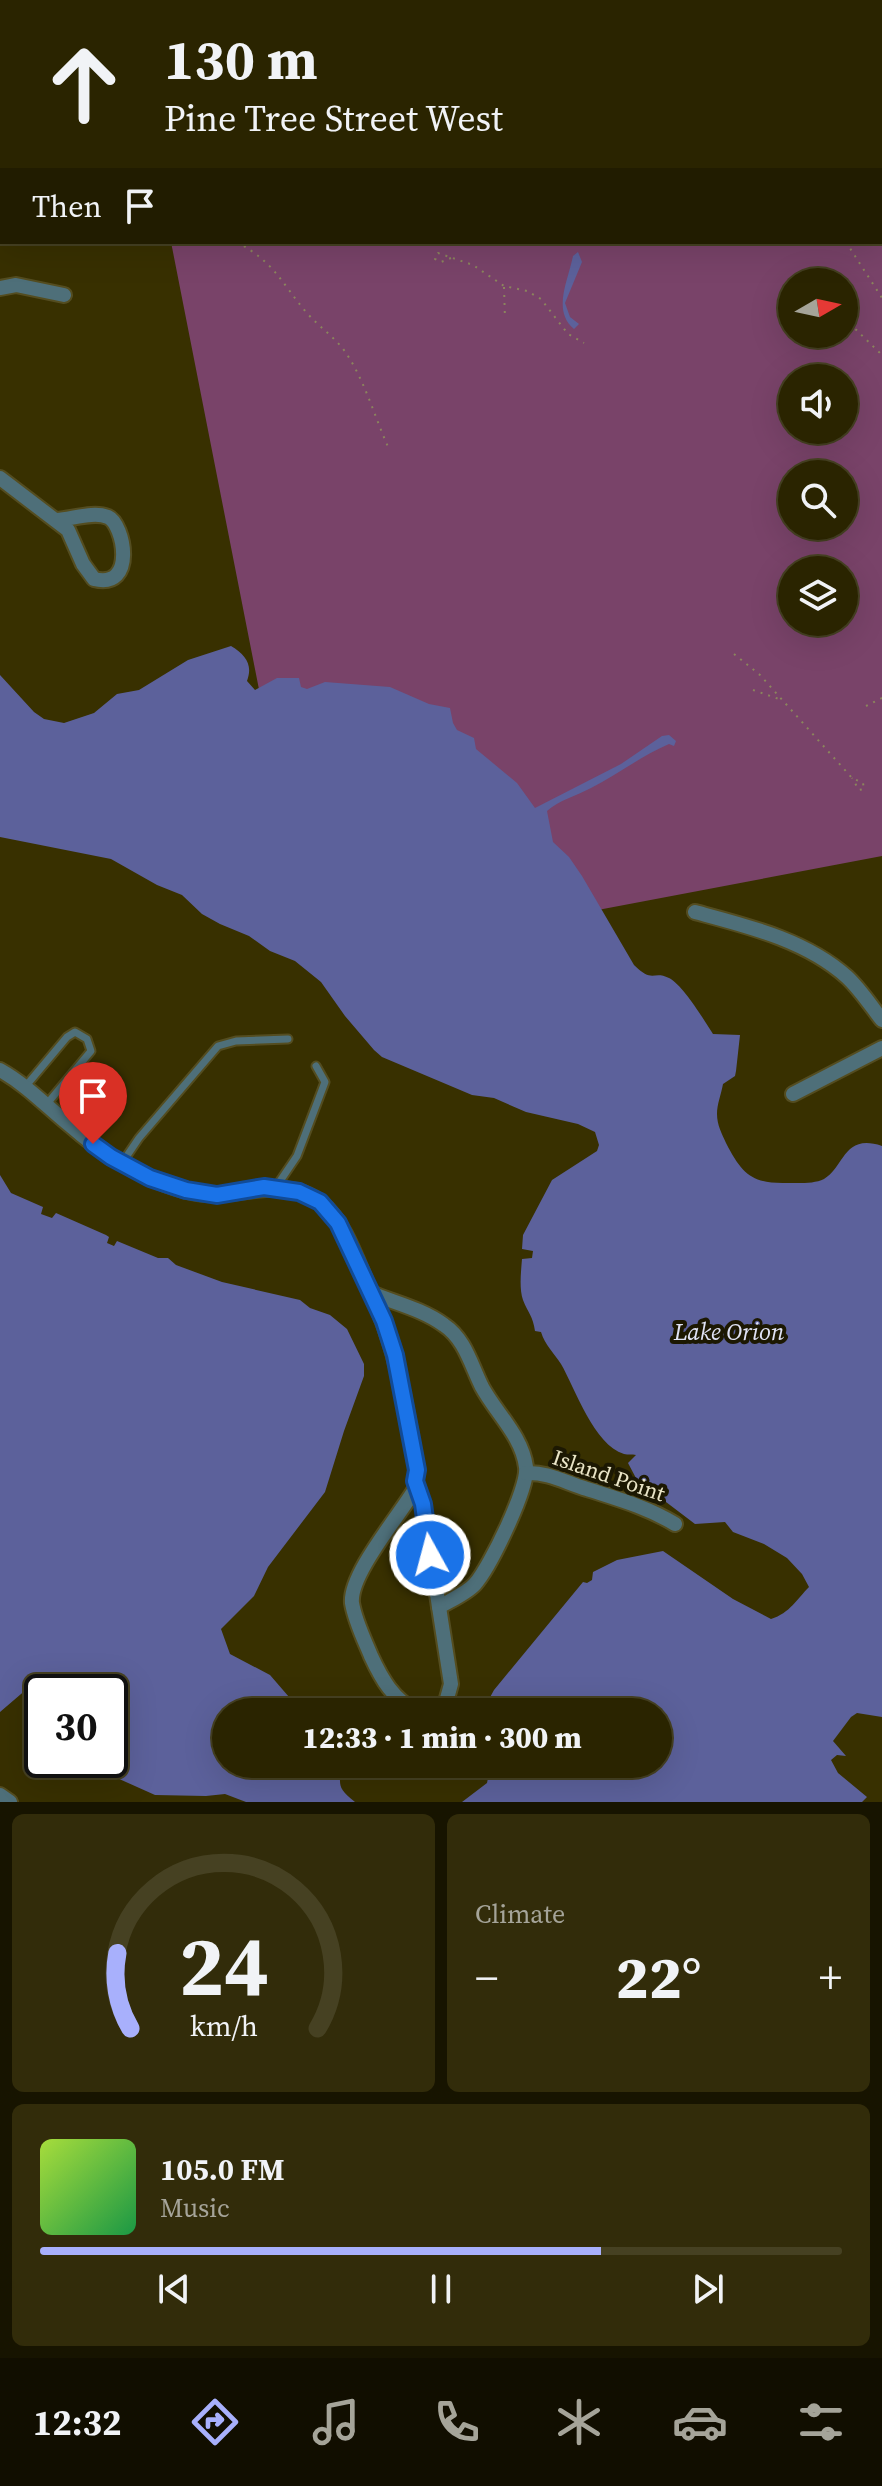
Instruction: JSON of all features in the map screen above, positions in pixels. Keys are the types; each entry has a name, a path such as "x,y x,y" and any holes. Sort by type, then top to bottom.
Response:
{"street":[{"path":"0,288 16,285 64,295"},
{"path":"0,478 57,520 73,536 83,564 94,579 101,581 117,576 122,570 123,561 114,522 109,517 92,515 57,520"},
{"path":"695,912 737,923 803,947 846,977 882,1020"},
{"path":"793,1094 882,1048"},
{"path":"0,1070 25,1087 75,1131 150,1178 186,1190 217,1195 264,1187 299,1192 320,1202 338,1223 384,1321 395,1355 417,1470 417,1486 423,1504 451,1684 447,1698"},
{"path":"371,1293 417,1310 457,1336 483,1388 518,1440 526,1473 526,1483 487,1566 474,1586 439,1607"},
{"name":"Island Point","path":"526,1473 543,1473 623,1499 660,1514 675,1524"},
{"path":"398,1698 388,1689 357,1623 352,1602 355,1581 417,1486"},
{"path":"0,1795 10,1802"}],"lane":[{"path":"25,1087 67,1037 75,1032 87,1039 91,1051 46,1105"},
{"path":"122,1163 147,1128 218,1046 236,1041 288,1039"},
{"path":"275,1189 297,1156 325,1082 316,1066"}],"path":[{"path":"241,244 261,255 308,314 346,354 389,449"},
{"path":"847,244 882,298"},
{"path":"451,258 473,265 504,286 527,291 541,299 568,334 584,343"},
{"path":"504,286 505,319"},
{"path":"858,332 882,355"},
{"path":"734,654 760,675 852,778"},
{"path":"753,690 780,699"},
{"path":"866,706 882,698"}],"shaded area":[{"path":"171,244 882,244 882,856 313,964"}],"water":[{"path":"578,252 582,262 565,303 570,317 579,324 574,329 564,314 563,295 573,256"},
{"name":"Lake Orion","path":"231,646 247,661 247,681 255,690 277,678 299,678 301,687 307,689 325,682 390,687 429,704 450,708 457,730 474,738 476,749 517,783 535,808 621,764 662,736 669,735 676,741 674,746 669,744 659,749 547,811 553,842 569,857 582,876 634,965 645,974 664,976 675,982 713,1034 740,1035 735,1076 723,1084 717,1114 726,1143 743,1170 765,1182 816,1182 831,1174 846,1153 859,1144 882,1146 882,1717 857,1713 851,1717 833,1741 846,1756 837,1755 831,1760 838,1773 867,1797 862,1802 462,1802 487,1783 488,1778 672,1778 672,1698 490,1698 583,1582 592,1580 593,1572 617,1560 663,1551 733,1599 771,1619 788,1609 809,1587 787,1558 764,1544 733,1532 725,1522 695,1524 637,1480 628,1463 636,1455 613,1449 603,1440 586,1415 561,1364 541,1332 535,1331 521,1290 522,1259 532,1258 533,1251 522,1249 523,1235 552,1180 597,1151 599,1145 595,1132 578,1124 526,1112 494,1098 472,1095 382,1057 345,1016 321,982 295,961 220,924 202,914 182,895 111,859 0,837 0,675 34,712 44,719 64,723 94,713 117,694 139,690 188,660"},
{"path":"0,1175 11,1193 43,1207 41,1214 52,1218 56,1213 106,1235 109,1237 107,1243 114,1246 117,1241 158,1258 168,1258 176,1265 222,1282 300,1300 310,1308 330,1315 347,1329 364,1364 364,1376 325,1492 268,1567 254,1596 221,1629 230,1654 270,1675 290,1698 212,1698 212,1778 340,1778 340,1785 355,1802 246,1802 225,1794 155,1795 117,1778 128,1778 128,1674 24,1674 24,1691 0,1712"}],"route":[{"path":"93,1144 150,1178 186,1190 217,1195 264,1187 299,1192 320,1202 338,1223 384,1321 395,1355 430,1555"}]}
